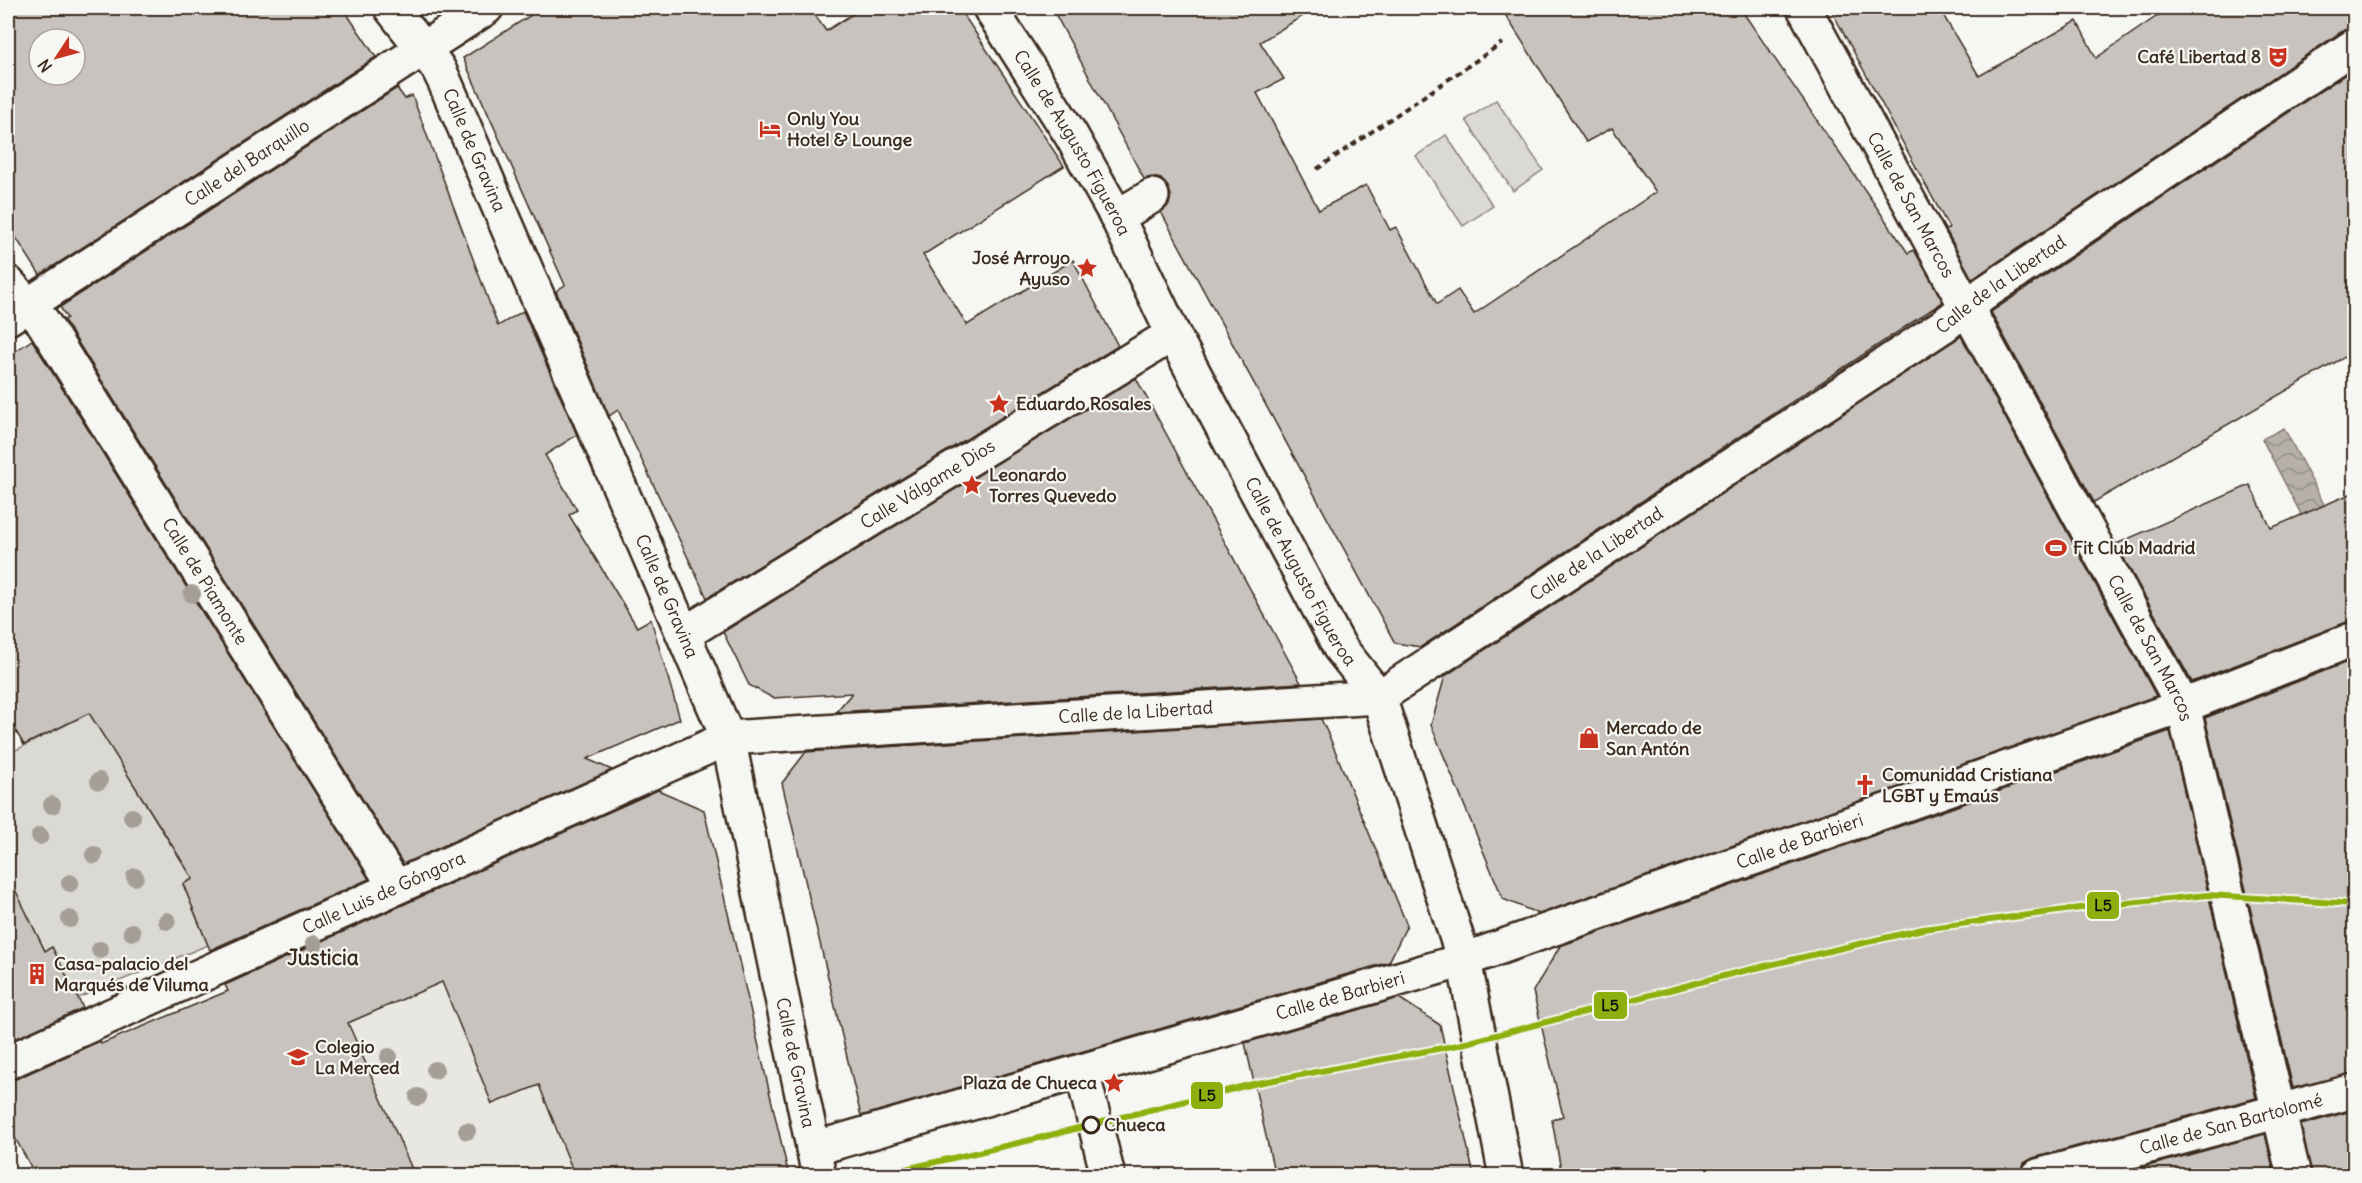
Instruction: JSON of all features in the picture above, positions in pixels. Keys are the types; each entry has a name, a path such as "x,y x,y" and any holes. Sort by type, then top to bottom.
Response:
{"street":[{"name":"Calle de Gravina","path":"391,8 424,48 444,80 728,738 816,1162"},
{"name":"Calle del Barquillo","path":"14,302 486,8"},
{"name":"Calle de Augusto Figueroa","path":"990,8 1071,135 1117,218 1173,334 1340,648 1379,697 1464,960 1506,1176"},
{"name":"Calle de San Marcos","path":"1804,8 2183,706 2294,1176"},
{"name":"Calle de la Libertad","path":"728,738 1379,697 1943,326 1986,292 2355,46"},
{"path":"1117,218 1152,196"},
{"name":"Calle de Piamonte","path":"14,302 43,322 395,886"},
{"name":"Calle Válgame Dios","path":"684,634 1173,334"},
{"name":"Calle de Barbieri","path":"816,1162 1082,1071 1464,960 2183,706 2355,639"},
{"name":"Calle Luis de Góngora","path":"8,1062 728,738"},
{"path":"1082,1071 1108,1176"},
{"name":"Calle de San Bartolomé","path":"2038,1176 2355,1091"}],"path":[{"path":"1317,169 1502,43"}],"shaded area":[{"path":"1496,100 1543,170 1513,191 1466,120"},
{"path":"1446,135 1493,206 1463,226 1416,156"},
{"path":"97,709 121,764 171,845 222,863 183,884 208,945 78,998 52,947 45,951 8,875 8,754"},
{"name":"Colegio La Merced","path":"459,895 575,1175 36,1175 8,1125 8,1084"}],"water":[{"path":"2284,428 2327,510 2305,522 2262,439"}],"building":[{"path":"8,8 343,8 376,57 40,275 8,225"},
{"path":"542,8 810,8 826,31 862,8 959,8 1064,166 923,255 967,325 1073,260 1118,346 707,598 618,410 609,416 556,291 565,285 463,58"},
{"path":"1052,8 1316,8 1260,42 1284,79 1257,93 1319,210 1366,185 1390,230 1396,227 1437,304 1458,290 1474,314 1656,192 1612,128 1586,142 1501,8 1740,8 1908,253 1914,250 1943,302 1421,647 1395,643 1161,212 1169,205 1171,195 1168,187 1161,179 1152,177 1144,179"},
{"path":"1830,8 1939,8 1979,76 2077,21 2096,58 2169,8 2355,8 2355,28 2344,30 1972,279 1946,230 1949,228"},
{"path":"2355,68 2355,351 2094,502 1991,312"},
{"path":"397,88 405,99 412,95 498,326 523,311 577,435 545,455 577,510 569,515 637,627 651,619 680,719 587,759 612,770 403,864 64,320 67,318 60,307"},
{"path":"1961,336 2156,696 1539,914 1503,899 1431,725 1445,676"},
{"path":"32,340 369,879 210,950 183,884 193,879 89,713 24,745 8,718 8,356"},
{"path":"1136,378 1301,683 836,712 852,693 773,698 749,685 723,632"},
{"path":"2250,485 2271,528 2355,492 2355,621 2347,622 2192,682 2116,544"},
{"path":"2355,659 2355,1073 2293,1088 2205,718"},
{"path":"1321,719 1407,925 1389,962 861,1116 782,783 806,752"},
{"path":"2170,731 2256,1098 2033,1158 2024,1163 2020,1176 1562,1176 1552,1120 1563,1116 1533,991 1560,946"},
{"path":"658,790 704,810 789,1176 575,1176 539,1085 492,1104 442,982 348,1023 415,1176 36,1176 8,1125 8,1081 100,1041 101,1044 228,991 225,985"},
{"name":"Casa-palacio del Marqués de Viluma","path":"8,875 45,951 52,947 83,1008 8,1042"},
{"path":"1399,998 1440,1025 1474,1176 1275,1176 1245,1043"},
{"path":"2355,1110 2355,1176 2312,1176 2301,1125"},
{"path":"2265,1134 2275,1176 2112,1176"}],"transit line":[{"name":"L5","path":"875,1176 1031,1140 1253,1084 1458,1045 1735,973 1923,929 2088,907 2208,895 2354,904"}],"place":[{"name":"Café Libertad 8","path":"2278,57"},
{"name":"Only You Hotel & Lounge","path":"770,129"},
{"name":"José Arroyo Ayuso","path":"1087,268"},
{"name":"Eduardo Rosales","path":"999,404"},
{"name":"Leonardo Torres Quevedo","path":"972,485"},
{"name":"Fit Club Madrid","path":"2056,548"},
{"name":"Mercado de San Antón","path":"1589,738"},
{"name":"Comunidad Cristiana LGBT y Emaús","path":"1865,785"},
{"name":"Casa-palacio del Marqués de Viluma","path":"37,974"},
{"name":"Colegio La Merced","path":"298,1057"},
{"name":"Plaza de Chueca","path":"1114,1083"},
{"name":"Chueca","path":"1091,1125"}],"district":[{"name":"Justicia","path":"323,958"}]}
